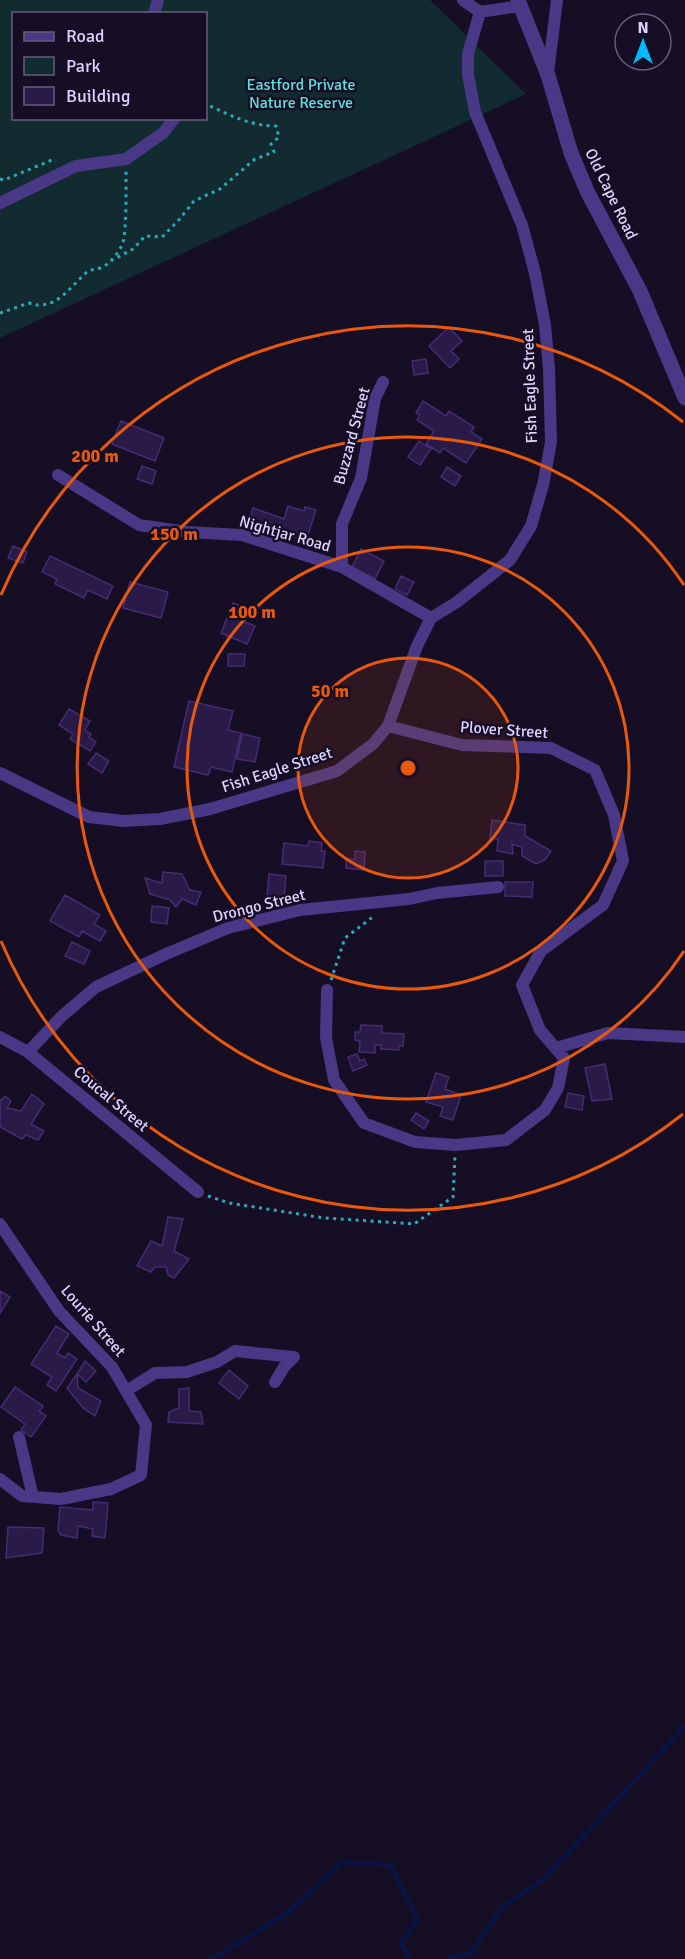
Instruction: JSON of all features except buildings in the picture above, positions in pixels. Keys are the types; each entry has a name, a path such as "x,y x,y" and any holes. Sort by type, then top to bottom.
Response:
{"street":[{"path":"463,0 480,12 519,3"},
{"path":"548,75 557,0"},
{"name":"Old Cape Road","path":"519,3 548,75 571,153 586,191 640,291 685,398"},
{"name":"Fish Eagle Street","path":"0,773 89,817 123,821 160,819 210,809 337,771 373,744 387,726 417,646 431,618 457,602 510,560 531,526 543,485 551,442 546,325 536,273 522,225 475,112 468,74 468,54 480,12"},
{"path":"0,203 76,166 126,159 163,133 174,120"},
{"name":"Buzzard Street","path":"342,567 342,524 361,478 375,399 383,382"},
{"name":"Nightjar Road","path":"58,475 139,525 187,532 242,535 342,567 431,618"},
{"name":"Plover Street","path":"327,990 326,1038 334,1080 364,1123 416,1142 456,1145 506,1140 545,1110 558,1088 564,1058 540,1030 522,985 541,951 603,905 623,861 614,815 596,770 551,748 462,745 387,726"},
{"name":"Drongo Street","path":"28,1052 62,1016 96,987 228,928 300,910 498,887"},
{"path":"556,1048 608,1033 685,1037"},
{"name":"Coucal Street","path":"0,1036 28,1052 198,1192"},
{"name":"Lourie Street","path":"0,1224 59,1311 112,1367 146,1425 141,1475 111,1489 61,1499 33,1497 22,1496 0,1479"},
{"path":"126,1391 155,1373 187,1372 217,1362 235,1351 294,1357 284,1367 275,1382"},
{"path":"19,1437 33,1497"}],"path":[{"path":"0,313 29,303 40,306 52,303 78,283 89,270 102,268 133,249 145,236 162,237 194,201 219,189 255,159 274,152 271,144 279,137 276,126 258,126 224,114 207,105"},
{"path":"111,261 123,243 126,159"},
{"path":"0,179 4,180 52,160 76,166"},
{"path":"327,990 345,938 395,899"},
{"path":"198,1192 229,1203 324,1218 414,1224 453,1197 456,1145"}],"green space":[{"name":"Eastford Private Nature Reserve","path":"0,0 430,0 526,94 0,338"}],"waterway":[{"path":"447,1959 471,1953 503,1906 543,1880 685,1726"},
{"path":"207,1959 215,1957 289,1912 342,1862 390,1865 418,1919 401,1943 410,1959"}]}
